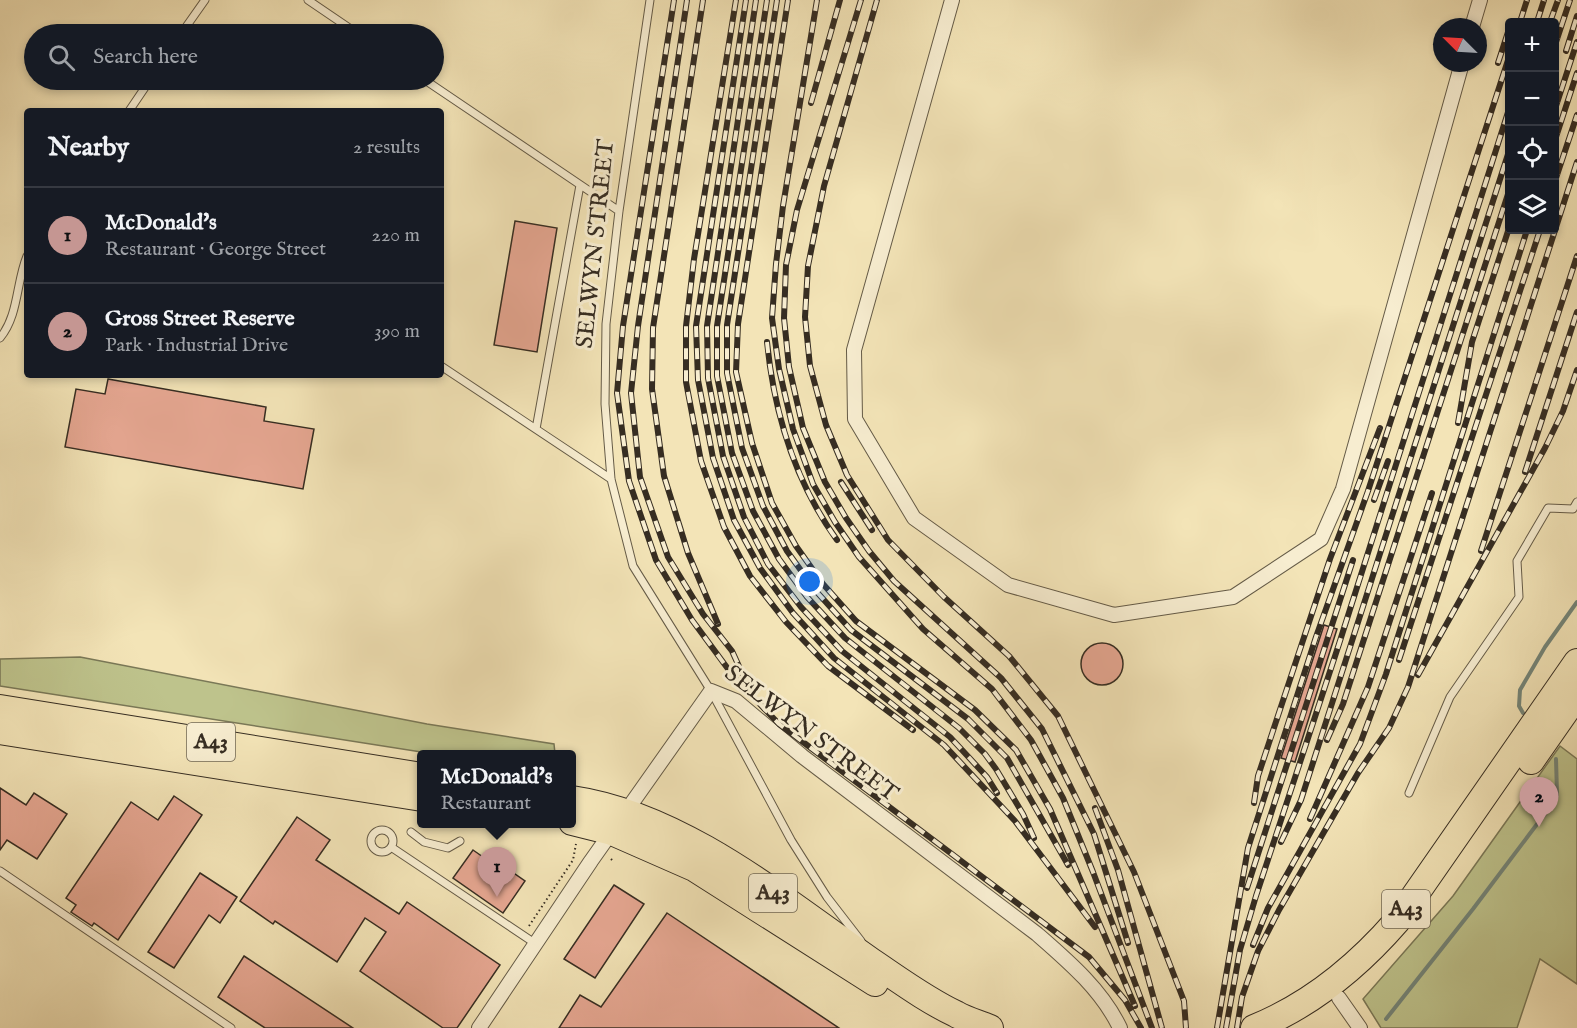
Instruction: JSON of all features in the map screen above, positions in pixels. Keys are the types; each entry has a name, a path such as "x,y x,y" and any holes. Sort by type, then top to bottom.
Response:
{"highway":[{"name":"A43","path":"1270,1026 1331,985 1366,955 1397,921 1577,662"},
{"name":"A43","path":"1270,1026 1339,998 1403,938 1577,695"},
{"name":"A43","path":"0,708 417,775"},
{"name":"A43","path":"0,731 417,797"},
{"name":"A43","path":"576,800 595,802 618,822 946,1028"},
{"name":"A43","path":"574,833 618,822 698,845 755,880 883,969 956,1014 990,1028"}],"street":[{"path":"952,0 854,350 855,419 914,518 1008,585 1114,615 1233,597 1321,539 1343,489 1459,72"},
{"path":"1475,18 1480,0"},
{"path":"479,1028 618,822 711,691"},
{"name":"SELWYN STREET","path":"711,691 736,701 802,756 1037,934 1071,963 1094,989 1120,1028"},
{"path":"1339,998 1360,1028"}],"lane":[{"path":"188,24 205,0"},
{"path":"308,0 343,24"},
{"name":"SELWYN STREET","path":"650,0 619,211 606,324 605,404 611,479 633,566 711,691"},
{"path":"131,108 143,90"},
{"path":"440,90 619,211"},
{"path":"536,429 580,185"},
{"path":"0,338 9,326 24,264"},
{"path":"444,368 611,479"},
{"path":"1408,793 1450,697 1520,597 1517,561 1548,508 1573,509 1577,502"},
{"path":"711,691 791,840 827,897 883,969"},
{"path":"411,832 424,842 448,848 460,841"},
{"path":"391,847 536,944"},
{"path":"0,871 231,1028"}],"path":[{"path":"527,929 577,853 574,833"}],"green space":[{"path":"80,657 427,724 554,744 555,750 417,751 0,686 0,659"},
{"path":"1560,746 1577,759 1577,984 1540,959 1517,1028 1381,1028 1363,999 1453,896"}],"building":[{"path":"515,221 557,228 537,352 494,345"},
{"path":"108,379 266,407 264,421 314,429 303,489 65,447 76,389 105,394"},
{"path":"1324,625 1337,629 1295,762 1281,758"},
{"path":"1102,643 1116,650 1123,664 1116,678 1102,685 1088,678 1081,664 1088,650"},
{"path":"0,788 26,805 34,793 67,814 37,859 7,840 0,850"},
{"path":"174,796 202,815 118,940 94,923 92,926 71,912 76,905 66,898 131,802 158,820"},
{"path":"297,817 330,840 316,860 399,914 407,902 500,965 457,1028 443,1028 360,971 386,932 365,918 337,962 275,921 273,924 240,901"},
{"path":"473,850 503,871 505,867 525,881 503,913 453,878"},
{"path":"200,873 237,897 220,923 209,915 174,968 148,952"},
{"path":"614,885 644,904 595,978 564,959"},
{"path":"667,913 839,1028 559,1028 580,995 601,1007"},
{"path":"244,956 353,1028 265,1028 218,997"}],"waterway":[{"path":"1523,713 1519,706 1520,690 1545,647 1577,602"},
{"path":"1386,1019 1556,799 1556,759"}],"railway":[{"path":"674,0 623,326 617,393 629,481 656,560 692,620 734,677 779,724 1089,957 1125,1000 1141,1028"},
{"path":"687,0 638,326 631,393 640,477 668,557 703,614 732,651 742,673 753,688"},
{"path":"703,0 653,328 652,389 664,476 688,553 718,624"},
{"path":"736,0 694,259 686,326 686,382 701,461 724,527 750,576 786,622 828,666 913,730"},
{"path":"746,0 696,326 698,380 713,458 734,520 760,568 793,613 834,658 944,745 1015,821 1095,927"},
{"path":"756,0 707,326 708,378 723,456 744,517 768,564 801,607 842,651 950,737 987,777 997,793"},
{"path":"767,0 717,326 717,376 732,453 753,511 779,559 807,597 845,638 959,728 985,754 1023,814 1034,838"},
{"path":"777,0 727,325 727,373 742,448 763,506 787,551 815,590 851,630 968,719 1007,758 1068,865"},
{"path":"788,0 738,324 736,372 752,443 772,503 796,546 823,584 856,621 975,710 1016,750 1050,809 1135,1006"},
{"path":"817,0 783,206 772,318 779,369 793,429 813,484 859,557 923,629 992,689 1031,740 1063,798 1152,1028"},
{"path":"811,103 840,0"},
{"path":"861,0 797,210 786,265 784,318 789,367 803,428 825,482 869,551 894,581 1001,678 1042,729 1094,834 1128,943"},
{"path":"877,0 824,186 808,266 805,317 810,366 826,425 847,475 888,540 944,597 1009,656 1058,716 1134,872 1184,1001 1186,1028"},
{"path":"1521,18 1527,0"},
{"path":"1538,18 1544,0"},
{"path":"1551,18 1558,0"},
{"path":"1559,33 1570,0"},
{"path":"1566,51 1577,16"},
{"path":"1498,63 1505,41"},
{"path":"1559,97 1577,42"},
{"path":"1217,1028 1248,848 1316,637 1368,491 1505,69"},
{"path":"1559,128 1577,73"},
{"path":"1555,180 1577,115"},
{"path":"1226,1028 1240,950 1256,896 1339,644 1505,122"},
{"path":"1237,1028 1242,997 1258,951 1358,773 1389,728 1408,687 1577,162"},
{"path":"1281,842 1301,800 1505,164"},
{"path":"1327,740 1343,704 1505,203"},
{"path":"1458,423 1472,342 1507,234"},
{"path":"1253,945 1268,908 1360,744 1386,674 1526,234"},
{"path":"1399,660 1539,234"},
{"path":"1481,551 1577,256"},
{"path":"1525,472 1577,312"},
{"path":"767,342 775,394 789,446 809,494 837,540"},
{"path":"1418,675 1545,448 1563,411 1577,370"},
{"path":"1254,803 1258,776 1330,559 1380,428"},
{"path":"1374,500 1388,461"},
{"path":"841,482 872,530"},
{"path":"1310,819 1368,687 1432,493"},
{"path":"1247,888 1353,560"},
{"path":"1095,808 1118,870 1162,1028"}],"place":[{"name":"Gross Street Reserve","path":"1539,827"},
{"name":"McDonald's","path":"497,897"}]}
